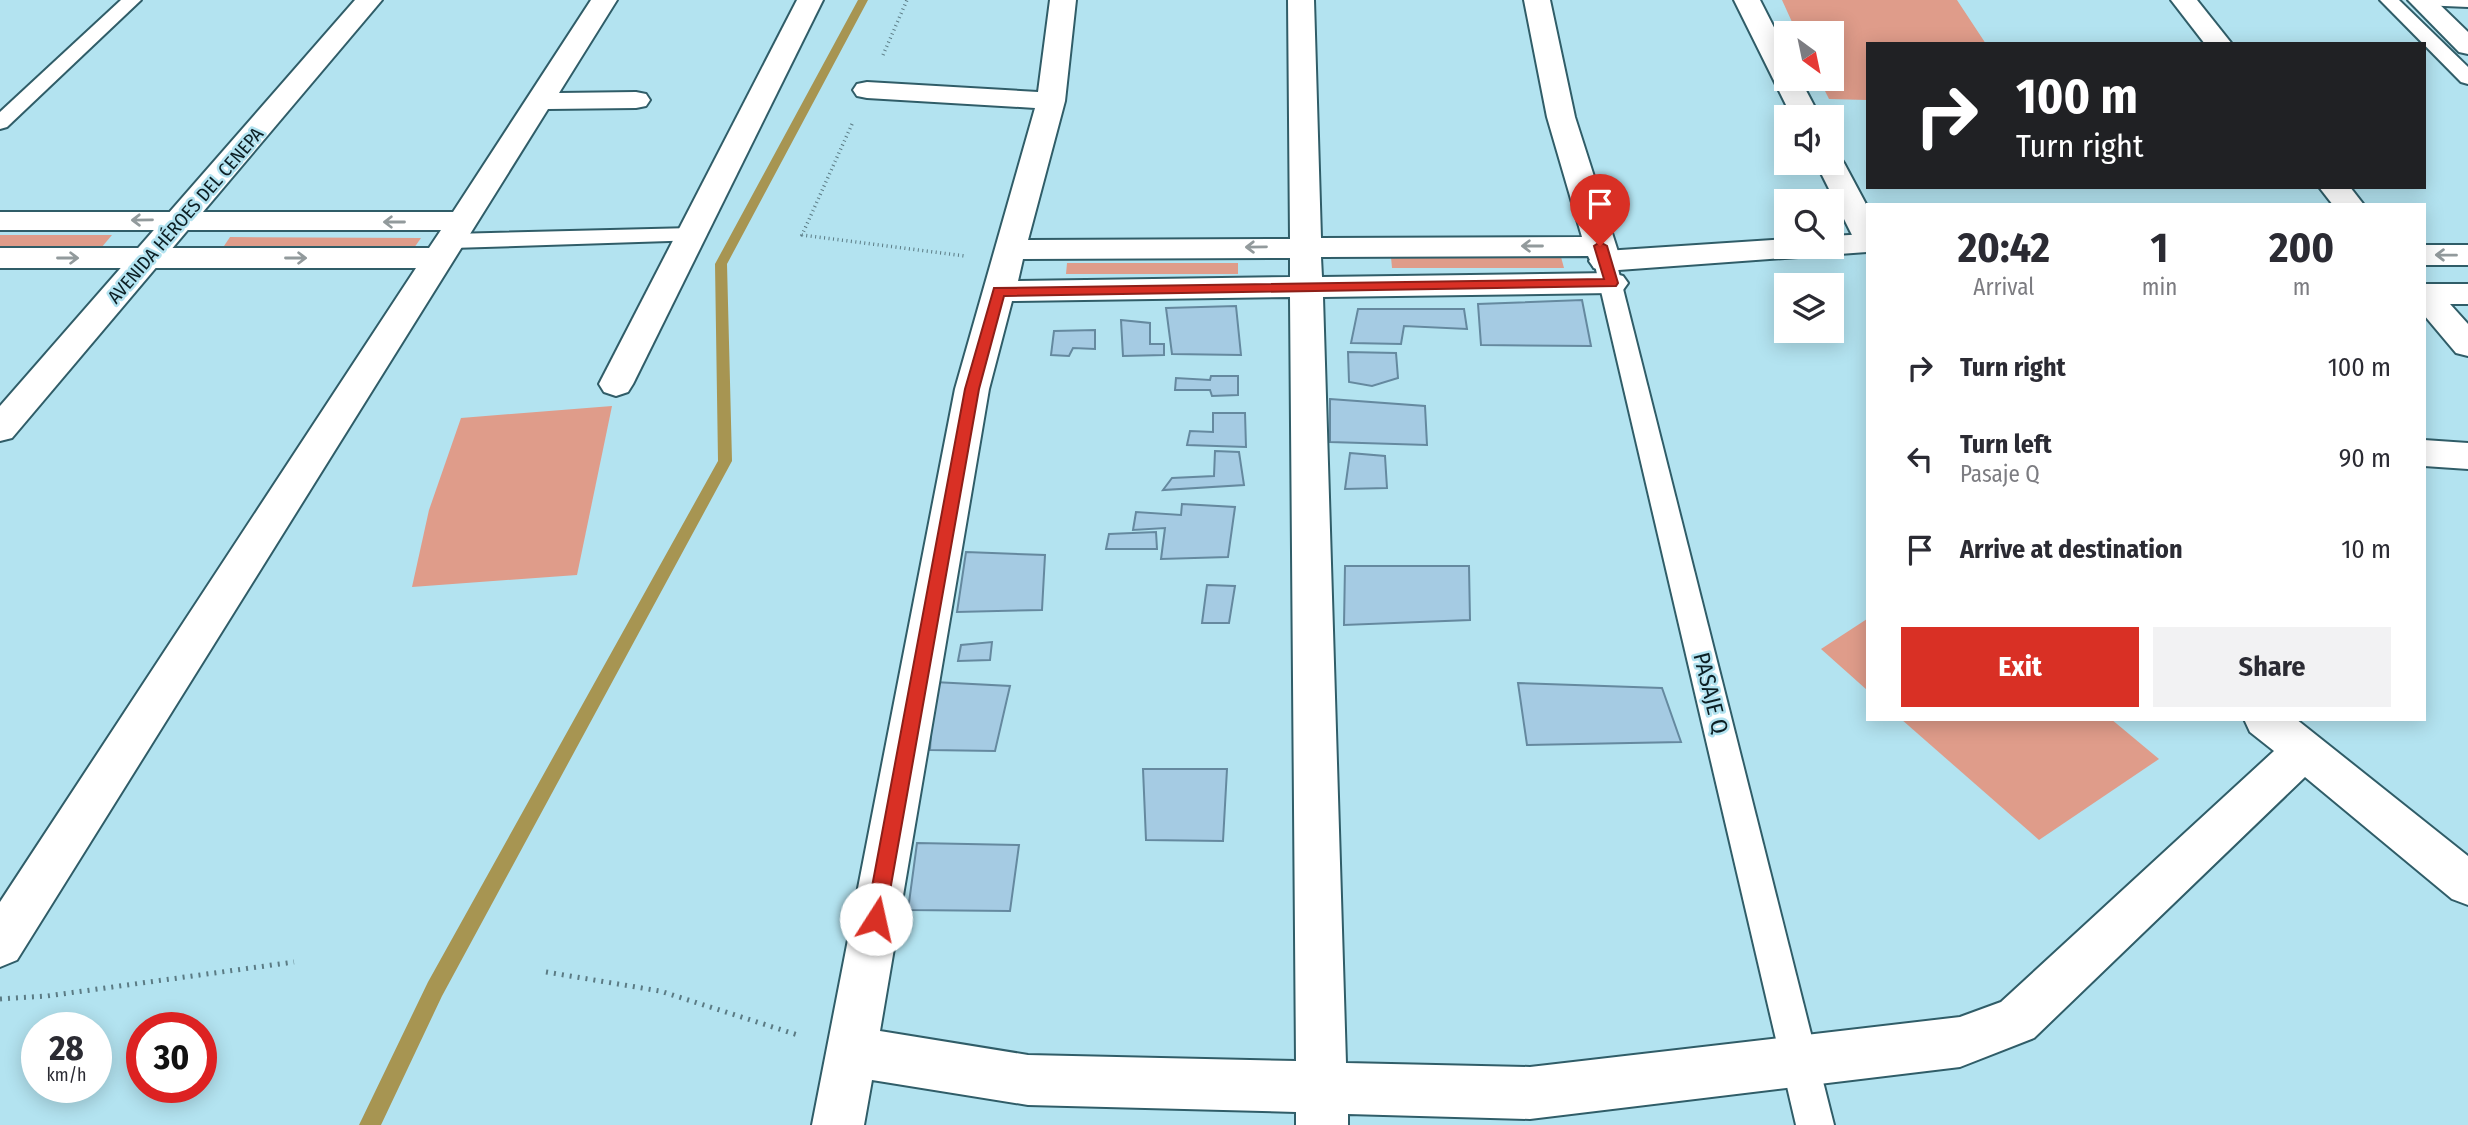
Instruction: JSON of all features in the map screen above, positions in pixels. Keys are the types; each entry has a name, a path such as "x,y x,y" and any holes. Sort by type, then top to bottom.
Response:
{"street":[{"name":"AVENIDA HÉROES DEL CENEPA","path":"0,429 369,0"},
{"path":"0,944 604,0"},
{"path":"616,384 810,0"},
{"path":"838,1125 972,389 1051,101 1063,0"},
{"path":"1301,0 1309,287 1321,1105"},
{"path":"1536,0 1561,117 1606,263"},
{"path":"1746,0 1800,105"},
{"path":"2184,0 2217,42"},
{"path":"2421,0 2468,46"},
{"path":"867,90 1051,101"},
{"path":"539,101 636,100"},
{"path":"1836,175 1866,233"},
{"path":"2336,189 2347,203"},
{"path":"0,221 183,219 451,240"},
{"path":"0,258 149,258 451,240"},
{"path":"1844,245 1866,243"},
{"path":"1005,268 1308,246 1606,263"},
{"path":"1005,268 1309,287 1774,250"},
{"path":"2426,255 2468,255"},
{"path":"2426,295 2468,294"},
{"path":"2426,297 2468,345"},
{"path":"2426,453 2468,456"},
{"path":"2267,721 2468,884"},
{"path":"852,1052 1028,1080 1321,1105 1530,1093 1960,1042 2017,1021 2304,751"}],"lane":[{"path":"0,123 132,0"},
{"path":"2389,0 2468,78"},
{"path":"2421,0 2468,2"},
{"path":"451,240 692,235"},
{"name":"PASAJE Q","path":"1606,263 1815,1125"}],"path":[{"path":"802,235 1005,268"},
{"path":"0,999 47,996 294,962"},
{"path":"546,972 660,991 852,1052"}],"shaded area":[{"path":"1782,0 1957,0 1985,42 1866,42 1866,100 1829,99 1825,91 1844,91 1844,21 1792,21"},
{"path":"0,235 112,235 101,248 0,247"},
{"path":"230,237 421,238 414,248 222,249"},
{"path":"1391,257 1561,257 1564,268 1392,268"},
{"path":"1067,263 1238,263 1238,274 1066,274"},
{"path":"612,406 577,575 412,587 429,510 461,418"},
{"path":"1866,620 1866,689 1821,649"},
{"path":"1903,721 2113,721 2159,759 2039,840"}],"building":[{"path":"1582,300 1591,346 1481,345 1478,304"},
{"path":"1236,306 1241,355 1172,354 1166,308"},
{"path":"1358,309 1464,309 1467,329 1404,326 1401,344 1351,343"},
{"path":"1121,320 1150,323 1150,344 1164,344 1164,355 1123,356"},
{"path":"1095,330 1095,349 1073,348 1069,356 1051,355 1054,331"},
{"path":"1348,352 1396,353 1398,378 1372,386 1349,382"},
{"path":"1211,376 1238,376 1238,395 1212,396 1210,390 1175,390 1176,378 1210,380"},
{"path":"1330,399 1425,406 1427,445 1330,442"},
{"path":"1213,413 1245,413 1246,447 1187,445 1190,431 1213,432"},
{"path":"1215,451 1239,452 1244,485 1163,490 1172,478 1214,476"},
{"path":"1350,453 1385,456 1387,488 1345,489"},
{"path":"1182,504 1235,507 1228,557 1161,559 1165,528 1133,530 1136,512 1181,515"},
{"path":"1156,532 1157,549 1106,549 1109,534"},
{"path":"966,552 1045,555 1042,610 957,612"},
{"path":"1345,566 1469,566 1470,620 1344,625"},
{"path":"1207,585 1235,586 1229,623 1202,623"},
{"path":"992,642 990,660 958,661 961,645"},
{"path":"934,682 1010,686 995,751 930,750"},
{"path":"1518,683 1662,688 1681,742 1527,745"},
{"path":"1143,769 1227,769 1223,841 1146,840"},
{"path":"917,843 1019,845 1010,911 908,910"}],"waterway":[{"path":"370,1125 435,989 725,461 721,264 863,0"}],"route":[{"path":"876,919 972,389 999,291 1612,283 1600,246"}]}
